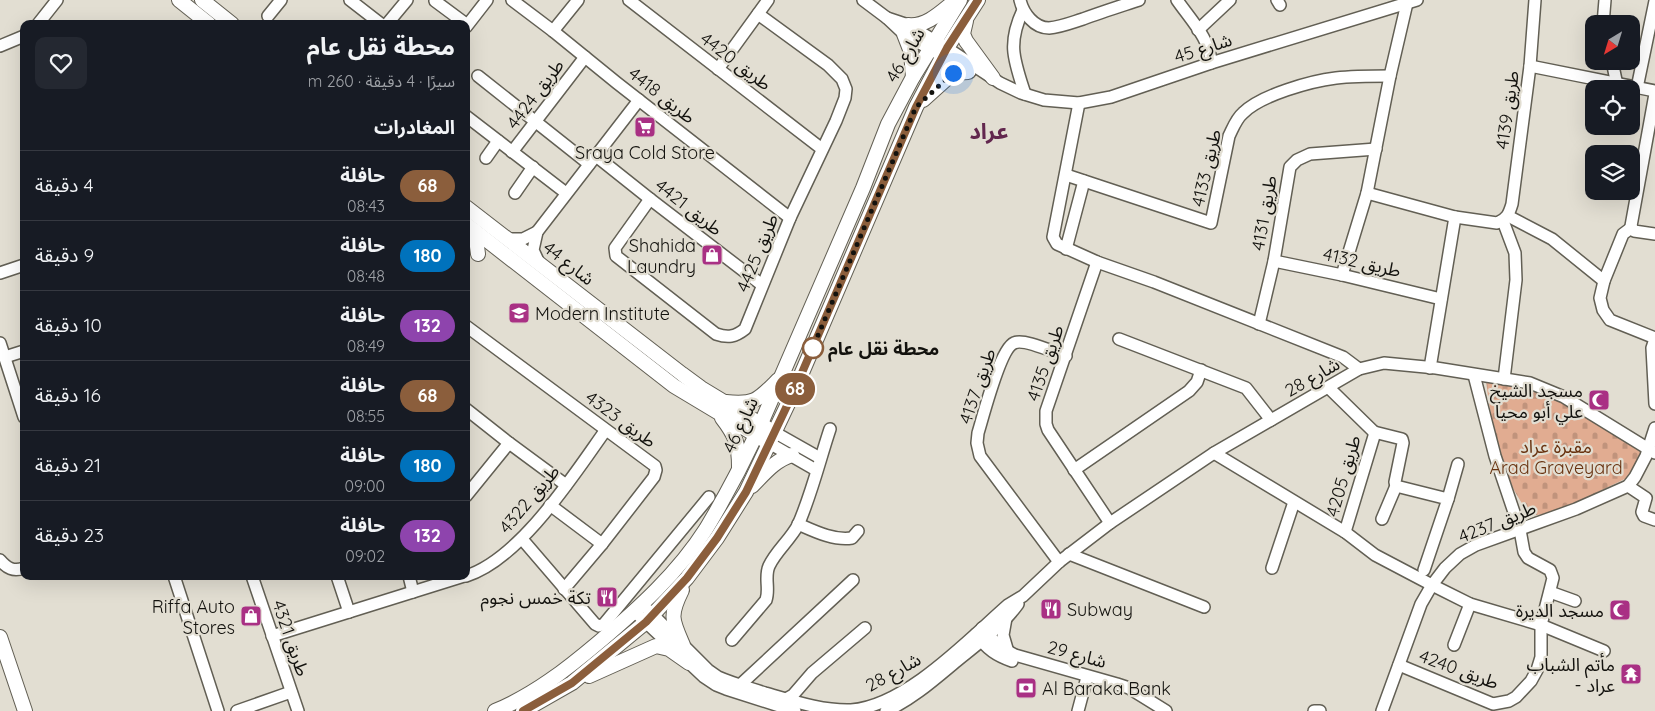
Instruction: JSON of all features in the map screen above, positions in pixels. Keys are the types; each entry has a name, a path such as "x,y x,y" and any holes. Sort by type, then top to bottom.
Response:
{"main road":[{"path":"179,0 204,20"},
{"path":"202,0 227,20"},
{"path":"913,77 911,52 906,29 926,22 958,0"},
{"name":"شارع 46","path":"523,711 572,683 650,618 687,578 717,538 746,492 795,389 916,107 958,0"},
{"name":"شارع 46","path":"495,711 511,704 564,671 639,608 675,569 705,530 740,469 759,430 863,188 888,124 913,77 978,0"},
{"path":"968,14 963,34 969,46 997,80"},
{"path":"916,107 949,75 958,71 968,72"},
{"name":"شارع 44","path":"470,210 682,374 720,407"},
{"path":"471,227 478,254"},
{"name":"شارع 44","path":"471,227 667,381 720,407 772,437"},
{"path":"740,469 736,439 720,407 747,403 758,399 784,374"},
{"path":"746,492 777,462 782,458 792,455"},
{"path":"683,646 672,616 687,578"},
{"path":"0,637 24,711"},
{"path":"572,683 656,646 669,648 689,663"}],"street":[{"path":"41,20 57,0"},
{"path":"268,16 280,0"},
{"path":"350,0 375,20"},
{"path":"391,20 407,0"},
{"path":"470,21 487,0"},
{"name":"طريق 4418","path":"512,0 790,218"},
{"path":"553,31 578,0"},
{"name":"طريق 4420","path":"629,0 822,150"},
{"path":"718,69 768,0"},
{"path":"863,0 887,18 938,48"},
{"path":"1022,5 1030,19 1049,28 1067,24 1139,0"},
{"path":"1177,0 1208,45 1211,63"},
{"path":"1198,30 1230,0"},
{"name":"طريق 4139","path":"1505,218 1512,204 1530,66 1535,0"},
{"path":"1604,15 1605,0"},
{"path":"434,1 460,20"},
{"path":"1639,80 1655,1"},
{"path":"1342,275 1367,193 1390,76 1412,2"},
{"name":"شارع 45","path":"938,48 1025,94 1044,100 1079,103 1111,97 1211,63 1412,2"},
{"path":"1022,5 1015,26 1013,43 1014,60 1025,94"},
{"name":"طريق 4425","path":"650,199 615,248 616,256 716,334 727,338 737,336 745,329 790,218 836,122 845,98 846,89 842,79 828,65 758,14"},
{"path":"0,46 20,38"},
{"name":"شارع 45","path":"938,48 968,72 997,80"},
{"name":"طريق 4424","path":"512,152 585,57"},
{"path":"1530,66 1598,80"},
{"name":"طريق 4421","path":"478,76 535,122 650,199 762,285"},
{"name":"طريق 4133","path":"1066,175 1211,224 1229,136 1243,112 1270,96 1307,85 1336,78 1390,76"},
{"path":"1632,230 1655,92 1640,89"},
{"path":"539,263 533,250 537,232 639,100"},
{"path":"1079,103 1053,237 1057,244 1097,262 1343,357 1359,369"},
{"path":"470,119 566,193"},
{"path":"486,158 498,141"},
{"name":"طريق 4131","path":"1259,324 1274,261 1290,167 1297,160 1310,154 1376,149"},
{"path":"514,193 533,168"},
{"path":"1066,249 1084,181"},
{"path":"1367,193 1455,217 1497,223 1505,218"},
{"path":"1430,368 1455,217"},
{"path":"1505,218 1552,239 1604,281"},
{"path":"1504,379 1516,280 1515,254 1505,218"},
{"path":"1655,234 1632,230 1623,234 1604,281 1600,298 1603,310 1610,320 1655,339 1652,348 1655,400"},
{"path":"508,239 523,239 537,232"},
{"name":"طريق 4132","path":"1274,261 1441,299"},
{"name":"طريق 4135","path":"1097,262 1046,411 1046,424 1048,430 1110,523"},
{"path":"0,273 20,266"},
{"name":"طريق 4323","path":"470,329 605,431 652,463 656,470 654,477 564,589"},
{"path":"1119,339 1246,388 1271,420"},
{"name":"طريق 4137","path":"1059,562 980,456 977,443 978,433 998,367 1007,349 1013,343 1022,342 1066,356"},
{"path":"0,343 20,404"},
{"path":"5,357 20,351"},
{"name":"شارع 28","path":"886,711 898,706 955,662 1008,605 1023,596 1059,562 1110,523 1214,453 1359,369 1384,363 1530,383 1564,397 1652,451"},
{"path":"1074,470 1189,391 1197,382 1201,370"},
{"path":"1474,375 1495,456 1520,530 1526,555 1546,567 1552,573 1550,592 1575,601"},
{"name":"طريق 4205","path":"1329,388 1374,432 1345,532"},
{"path":"470,411 509,444 566,485"},
{"path":"1655,428 1652,451 1628,486 1651,495 1642,512 1644,516 1655,520"},
{"path":"732,640 764,604 767,597 766,575 769,566 798,524 830,429"},
{"name":"طريق 4322","path":"470,574 488,566 522,539 566,485 605,431"},
{"path":"1374,432 1397,437 1402,439 1404,443 1395,482 1396,486 1382,519"},
{"path":"772,437 792,455 816,470"},
{"path":"772,437 820,458"},
{"path":"470,491 509,444"},
{"name":"طريق 4205","path":"1214,453 1345,532 1374,555 1432,585 1470,604 1541,625 1604,651"},
{"path":"1424,570 1458,464"},
{"path":"1396,486 1448,500"},
{"name":"طريق 4237","path":"1382,711 1421,604 1445,568 1460,554 1476,545 1576,509 1628,486"},
{"path":"522,539 564,589 595,624 599,626 604,624 709,497"},
{"path":"1272,568 1294,502"},
{"path":"550,505 602,544"},
{"path":"798,524 820,533 840,538 852,538 858,532"},
{"path":"1070,554 1204,607"},
{"path":"0,560 12,570 20,569"},
{"path":"175,580 218,711"},
{"name":"طريق 4321","path":"253,580 298,711"},
{"path":"339,580 349,612"},
{"path":"410,580 413,592"},
{"name":"طريق 4322","path":"272,636 452,580"},
{"path":"740,685 853,580"},
{"name":"طريق 4240","path":"1399,665 1492,708 1509,701 1516,697 1531,681 1541,657 1541,625 1550,592"},
{"name":"شارع 28","path":"639,608 718,677 812,706 836,711 849,711 871,706 915,684 1006,618 1023,596"},
{"path":"1454,645 1470,604"},
{"name":"شارع 28","path":"650,618 689,663 716,685 795,711"},
{"path":"955,662 978,653 1004,654 1003,635 1006,618"},
{"path":"786,699 793,695 805,680 865,628"},
{"name":"شارع 29","path":"982,634 1004,654 1126,694 1157,711"},
{"name":"شارع 29","path":"1004,654 1117,684 1136,692 1166,711"},
{"path":"805,680 803,689 805,697 812,706"},
{"path":"1078,711 1086,681"},
{"path":"237,711 291,692"},
{"path":"1314,711 1320,711"}],"green space":[{"name":"مقبرة عراد Arad Graveyard","path":"1486,380 1532,388 1566,401 1645,455 1635,474 1557,512 1530,516 1514,490 1503,464 1492,422"}],"bus line":[{"name":"68","path":"523,711 572,683 646,622 687,578 717,538 746,492 795,389 916,107 947,48 978,0"}],"place":[{"name":"Sraya Cold Store","path":"645,127"},
{"name":"Shahida Laundry","path":"712,255"},
{"name":"Modern Institute","path":"519,313"},
{"name":"محطة نقل عام","path":"813,348"},
{"name":"مسجد الشيخ علي أبو محيا","path":"1599,400"},
{"name":"تكة خمس نجوم","path":"607,597"},
{"name":"Subway","path":"1051,609"},
{"name":"مسجد الديرة","path":"1620,610"},
{"name":"Riffa Auto Stores","path":"251,616"},
{"name":"مأتم الشباب - عراد","path":"1631,674"},
{"name":"Al Baraka Bank","path":"1026,688"}],"district":[{"name":"عراد","path":"989,131"}],"route":[{"path":"813,348 810,354 916,107 953,73"}]}
